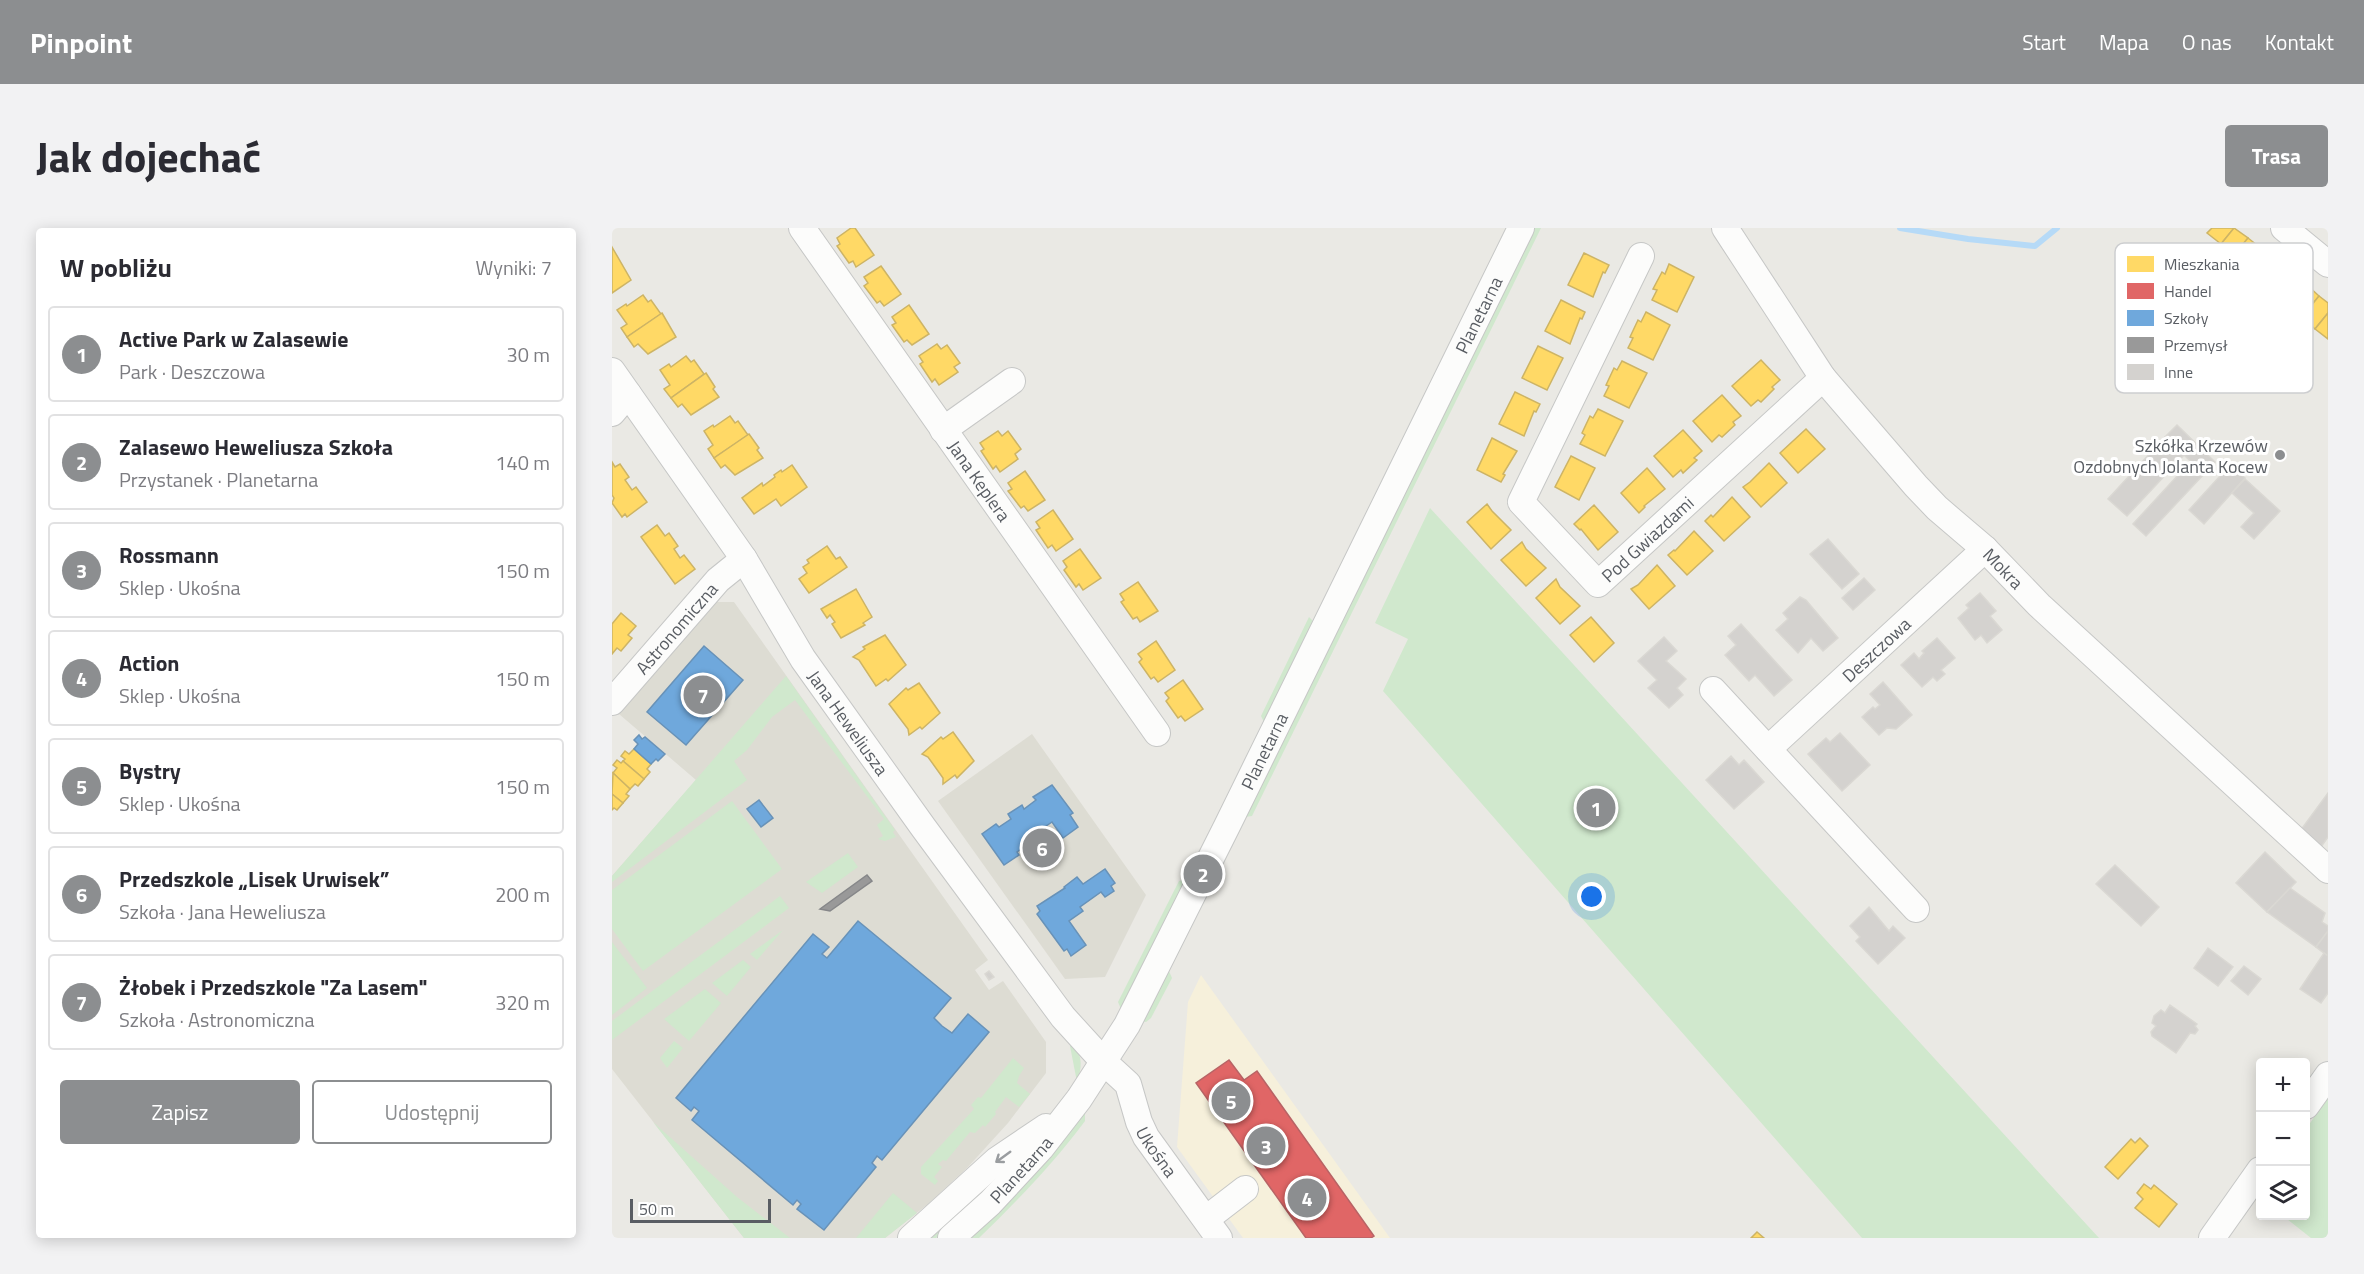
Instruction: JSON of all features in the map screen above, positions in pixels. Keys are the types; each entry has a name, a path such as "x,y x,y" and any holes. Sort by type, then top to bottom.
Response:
{"street":[{"name":"Jana Keplera","path":"802,228 1157,733"},
{"name":"Planetarna","path":"951,1238 1004,1188 1069,1112 1104,1062 1130,1018 1521,228"},
{"name":"Mokra","path":"1725,228 1823,378 1916,486 1937,508 1985,549 2039,605 2328,870"},
{"path":"2284,228 2302,243"},
{"path":"2313,252 2328,264"},
{"name":"Pod Gwiazdami","path":"1641,256 1521,502 1598,584 1823,378"},
{"name":"Jana Heweliusza","path":"612,371 620,404 744,559 803,659 923,828 1063,1017 1104,1062"},
{"path":"943,430 1012,381"},
{"name":"Deszczowa","path":"1768,748 1985,549"},
{"name":"Astronomiczna","path":"612,702 718,580 744,559"},
{"path":"1713,690 1916,909"},
{"name":"Ukośna","path":"1104,1062 1128,1084 1139,1122 1146,1137 1212,1229"},
{"path":"2310,1100 2328,1075"},
{"path":"911,1238 998,1160 1069,1112"},
{"path":"2212,1238 2256,1176"},
{"path":"1212,1229 1245,1189"}],"shaded area":[{"path":"717,602 734,602 988,960 975,970 989,990 1003,981 1046,1042 1046,1073 1008,1123 967,1168 928,1204 885,1238 744,1238 612,1069 612,876 696,780 619,714"},
{"path":"1032,734 1146,895 1105,977 1065,979 938,801"},
{"path":"1201,975 1390,1238 1243,1238 1177,1147 1188,1002"}],"green space":[{"path":"1532,228 1541,228 1252,816 1245,817"},
{"path":"1430,508 2099,1238 1862,1238 1383,691 1408,639 1375,623"},
{"path":"1309,617 1315,623 1265,724 1261,716"},
{"path":"786,676 895,830 893,832 896,837 885,841 878,839 883,836 877,825 884,819 795,700 772,717 747,750 734,761 747,780 612,882 612,876"},
{"path":"732,801 782,869 643,971 612,929 612,890"},
{"path":"848,853 858,867 822,893 806,882"},
{"path":"1186,879 1122,1011 1118,1002 1179,881"},
{"path":"780,896 789,908 612,1040 612,1021"},
{"path":"783,930 757,960 750,954"},
{"path":"612,942 647,988 612,1015"},
{"path":"743,960 751,967 727,996 712,983"},
{"path":"1168,969 1172,978 1151,1018 1146,1022 1141,1021"},
{"path":"705,989 721,1003 689,1041 664,1019"},
{"path":"674,1041 683,1048 667,1068 660,1058"},
{"path":"1073,1044 1079,1053 1081,1062 1077,1082 1070,1046"},
{"path":"1013,1058 1024,1068 1017,1083 1030,1094 1019,1107 1006,1097 985,1127 983,1125 975,1133 970,1132 946,1161 943,1160 938,1164 942,1167 934,1177 938,1181 935,1185 921,1174 921,1167 974,1109 971,1105 978,1097 981,1098"},
{"path":"2328,1097 2328,1238 2311,1238 2288,1220 2310,1220 2310,1123"},
{"path":"1085,1111 1085,1121 1035,1181 979,1238 968,1238"},
{"path":"653,1122 737,1197 790,1238 744,1238"},
{"path":"1001,1167 1006,1171 946,1230 936,1238 922,1238"},
{"path":"893,1193 917,1213 885,1238 856,1238"}],"building: Mieszkania":[{"path":"851,228 855,228 874,255 856,267 853,261 849,263 837,246 840,244 837,238"},
{"path":"2212,228 2234,228 2222,243 2207,233"},
{"path":"2234,228 2248,238 2244,243 2222,243"},
{"path":"2248,238 2254,243 2244,243"},
{"path":"612,247 631,280 612,293"},
{"path":"1584,253 1609,265 1605,273 1603,272 1593,297 1568,285"},
{"path":"1669,264 1694,277 1677,312 1652,300 1657,290 1653,289 1662,272 1665,274"},
{"path":"881,266 901,294 884,306 880,301 877,303 864,286 868,283 864,277"},
{"path":"2313,290 2319,296 2313,303"},
{"path":"643,295 648,302 651,300 661,314 627,337 621,328 627,324 617,310"},
{"path":"2319,296 2328,303 2328,313 2315,329 2313,327 2313,303"},
{"path":"1561,300 1585,312 1582,319 1580,318 1570,344 1545,331"},
{"path":"909,305 929,334 912,345 907,340 904,342 892,325 896,323 892,317"},
{"path":"1646,312 1670,325 1653,360 1628,348 1633,338 1630,337 1638,320 1641,322"},
{"path":"662,313 676,337 648,354 638,344 634,347 627,337"},
{"path":"2328,313 2328,339 2315,329"},
{"path":"937,344 941,349 947,345 960,363 954,367 958,372 939,385 935,379 932,382 920,364 923,362 919,356"},
{"path":"1538,346 1563,358 1547,390 1522,378"},
{"path":"686,356 691,362 694,360 704,374 671,398 664,389 670,385 660,370 669,364 671,367"},
{"path":"1761,360 1780,380 1761,402 1758,400 1751,406 1732,386"},
{"path":"1622,361 1647,373 1629,408 1604,396 1609,386 1606,385 1614,368 1617,370"},
{"path":"706,373 719,397 691,415 682,404 678,407 671,398"},
{"path":"1515,392 1540,404 1536,412 1534,411 1524,436 1499,424"},
{"path":"1722,395 1741,416 1733,422 1735,425 1722,437 1719,435 1712,442 1693,421"},
{"path":"1598,409 1623,421 1605,456 1580,444 1585,435 1582,433 1590,416 1593,418"},
{"path":"730,416 735,423 738,421 748,435 714,458 708,449 713,445 704,431"},
{"path":"1806,429 1825,449 1798,473 1780,453"},
{"path":"1683,430 1702,451 1694,458 1697,460 1683,473 1681,470 1673,477 1654,456"},
{"path":"998,431 1002,436 1008,431 1021,449 1015,454 1018,459 1000,472 996,466 993,469 981,451 984,449 980,443"},
{"path":"749,434 763,458 735,475 725,465 721,468 714,458"},
{"path":"1492,438 1517,451 1503,474 1505,475 1501,482 1477,470"},
{"path":"1571,456 1595,468 1579,500 1555,487"},
{"path":"612,462 615,467 620,464 629,477 625,480 632,490 636,487 647,502 627,517 625,514 622,517 612,503 614,498 612,495"},
{"path":"1769,463 1787,483 1761,507 1743,487"},
{"path":"792,465 807,487 781,506 776,499 754,514 742,498 762,483 763,486 781,470 782,472"},
{"path":"1647,468 1665,489 1639,513 1621,493"},
{"path":"1025,471 1045,500 1028,511 1024,506 1021,508 1008,491 1012,489 1008,483"},
{"path":"1732,497 1750,517 1724,541 1705,521 1711,515 1713,517"},
{"path":"1487,504 1511,530 1491,549 1467,522"},
{"path":"1594,505 1618,532 1598,550 1574,524"},
{"path":"1053,510 1073,539 1056,551 1052,545 1048,548 1036,530 1040,528 1036,522"},
{"path":"657,525 665,536 669,533 678,546 674,549 680,558 684,555 695,569 675,584 641,537"},
{"path":"1694,531 1713,551 1687,575 1668,555 1675,551"},
{"path":"1522,542 1526,549 1546,568 1526,586 1501,560"},
{"path":"827,546 836,559 840,557 847,567 809,593 799,579 807,573 803,567 809,563 807,560"},
{"path":"1080,549 1101,578 1083,590 1079,584 1076,587 1064,570 1067,567 1063,561"},
{"path":"1657,565 1675,586 1649,609 1631,589 1638,585"},
{"path":"1556,579 1560,587 1580,606 1560,624 1536,598"},
{"path":"1138,582 1158,611 1140,622 1137,617 1133,619 1121,602 1124,600 1120,594"},
{"path":"856,589 872,617 863,623 865,625 841,638 832,624 835,622 830,615 827,618 821,609"},
{"path":"621,613 636,626 628,635 632,638 621,651 617,648 612,654 612,624"},
{"path":"1591,617 1614,643 1594,662 1570,635"},
{"path":"885,635 906,665 888,681 886,679 876,686 859,660 853,657 865,649 863,647"},
{"path":"1156,641 1175,670 1158,682 1154,677 1151,679 1139,662 1142,659 1138,654"},
{"path":"1183,680 1203,709 1185,721 1181,716 1178,718 1166,701 1169,698 1165,693"},
{"path":"919,683 940,713 922,729 920,727 909,735 908,729 889,704 906,688 908,690"},
{"path":"953,732 974,761 957,778 955,775 943,784 943,778 928,757 922,754 941,737 943,739"},
{"path":"634,749 651,764 647,769 650,772 644,779 623,761 625,759 621,756 625,751 629,754"},
{"path":"617,760 621,763 623,761 644,779 638,786 635,784 630,789 613,773 617,768 613,765"},
{"path":"613,773 630,789 626,794 629,796 623,803 612,794"},
{"path":"612,794 623,803 617,810 614,808 612,810"},
{"path":"2140,1138 2148,1146 2118,1179 2105,1167 2131,1139 2135,1143"},
{"path":"2144,1184 2151,1189 2154,1185 2177,1204 2159,1227 2135,1208 2143,1199 2137,1193"},
{"path":"1757,1232 1764,1238 1751,1238"}],"building: Handel":[{"path":"1229,1060 1244,1080 1257,1071 1374,1236 1371,1238 1306,1238 1196,1083"}],"building: Szkoły":[{"path":"704,646 743,680 686,745 647,712"},
{"path":"639,735 642,739 645,737 665,754 658,761 656,759 651,764 634,749 638,744 634,740"},
{"path":"1052,785 1073,813 1070,815 1078,827 1063,838 1052,822 1026,840 1029,844 1017,852 1019,855 1004,865 982,834 996,824 999,827 1011,819 1008,814 1022,805 1024,809 1036,800 1033,797"},
{"path":"759,800 773,818 761,827 747,809"},
{"path":"1105,869 1115,883 1111,886 1114,891 1105,897 1101,892 1080,907 1083,911 1069,921 1086,945 1071,956 1067,949 1064,951 1037,914 1040,911 1037,906 1065,888 1077,877 1083,884"},
{"path":"858,921 951,998 934,1018 942,1026 952,1033 968,1014 989,1032 882,1160 877,1156 872,1163 876,1167 824,1230 797,1209 801,1204 797,1200 793,1205 692,1120 699,1111 694,1107 691,1111 676,1098 813,934 829,947 822,954 827,958"}],"building: Przemysł":[{"path":"867,875 872,881 830,911 820,909"}],"building: Inne":[{"path":"2177,425 2215,462 2204,474 2165,437"},
{"path":"2165,437 2184,455 2127,516 2108,499"},
{"path":"2191,461 2204,474 2146,536 2133,524"},
{"path":"2230,465 2245,478 2204,524 2189,510"},
{"path":"2245,479 2280,511 2254,539 2241,527 2254,513 2232,493"},
{"path":"1828,539 1859,574 1842,589 1810,554"},
{"path":"1864,578 1875,590 1853,610 1842,598"},
{"path":"1980,593 1996,611 1990,616 2002,630 1987,643 1981,635 1975,640 1958,618 1969,608 1966,605"},
{"path":"1800,597 1806,600 1838,638 1823,651 1811,638 1798,653 1776,630 1788,619 1783,613"},
{"path":"1741,624 1792,680 1774,696 1755,675 1749,681 1725,655 1736,645 1728,636"},
{"path":"1664,637 1677,651 1666,661 1686,679 1677,688 1683,695 1669,708 1648,688 1657,680 1638,661"},
{"path":"1937,638 1955,658 1941,670 1945,674 1937,681 1933,677 1922,687 1901,665 1914,653 1919,659 1924,653 1922,651"},
{"path":"1883,682 1912,715 1896,729 1887,728 1879,735 1862,717 1873,707 1875,709 1880,705 1870,694"},
{"path":"1840,733 1870,765 1842,791 1808,754 1826,738 1830,742"},
{"path":"1731,756 1739,765 1744,760 1764,782 1734,809 1706,780"},
{"path":"2328,793 2328,837 2321,847 2300,831"},
{"path":"2265,852 2296,882 2267,912 2236,883"},
{"path":"2115,865 2159,907 2141,926 2096,884"},
{"path":"2290,888 2325,913 2322,922 2328,926 2328,931 2316,947 2267,912"},
{"path":"1869,907 1889,931 1893,926 1905,938 1878,964 1856,941 1860,937 1850,926"},
{"path":"2328,931 2328,956 2316,947"},
{"path":"2208,948 2233,967 2218,986 2194,968"},
{"path":"2324,953 2328,956 2328,993 2321,1003 2300,989"},
{"path":"2244,966 2261,979 2248,995 2231,981"},
{"path":"989,971 994,977 989,980 985,974"},
{"path":"2170,1005 2197,1024 2195,1026 2198,1030 2195,1034 2190,1033 2176,1053 2152,1036 2151,1032 2156,1026 2152,1023 2154,1016 2161,1010 2165,1013"}],"waterway":[{"path":"1900,228 1968,239 2035,246 2057,228"}],"place":[{"name":"Szkółka Krzewów Ozdobnych Jolanta Kocew","path":"2280,455"},
{"name":"Żłobek i Przedszkole \"Za Lasem\"","path":"703,695"},
{"name":"Active Park w Zalasewie","path":"1596,808"},
{"name":"Przedszkole „Lisek Urwisek”","path":"1042,848"},
{"name":"Zalasewo Heweliusza Szkoła","path":"1203,874"},
{"name":"Bystry","path":"1231,1101"},
{"name":"Rossmann","path":"1266,1146"},
{"name":"Action","path":"1307,1198"}]}
